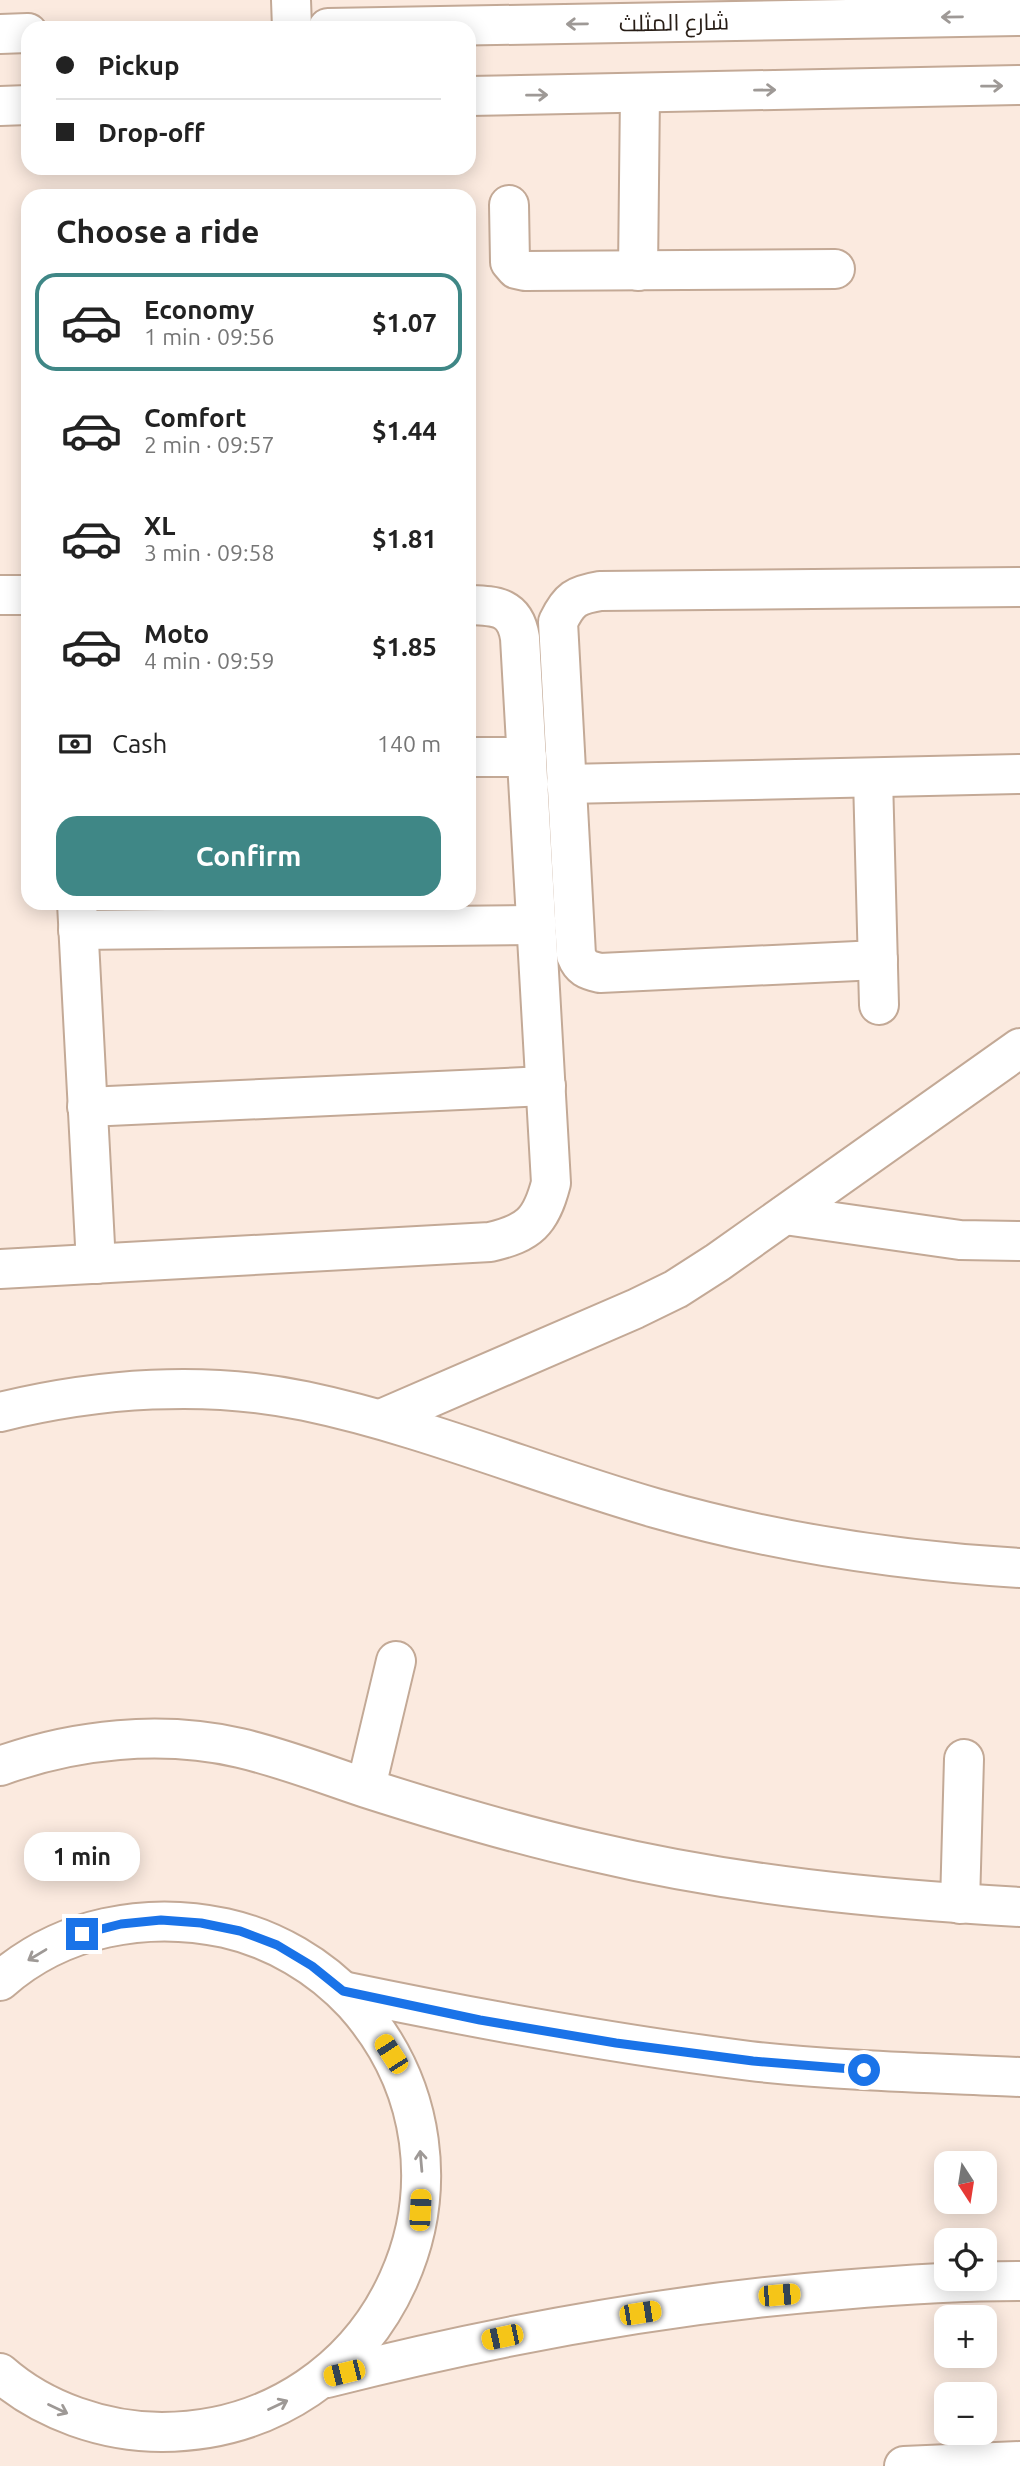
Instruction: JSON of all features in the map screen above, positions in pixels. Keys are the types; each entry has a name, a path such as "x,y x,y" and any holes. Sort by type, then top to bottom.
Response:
{"street":[{"path":"291,0 292,21"},
{"name":"شارع المثلث","path":"476,25 1020,16"},
{"path":"0,34 21,33"},
{"path":"476,96 1020,85"},
{"path":"638,271 639,93"},
{"path":"0,106 21,105"},
{"path":"509,205 510,262 516,269 525,271 835,269"},
{"path":"878,960 600,973 586,970 579,965 576,955 558,622 566,605 582,594 600,591 1020,587"},
{"path":"0,595 21,595"},
{"path":"0,1269 490,1242 513,1237 532,1224 545,1205 551,1183 518,625 510,614 498,607 476,606"},
{"path":"476,757 527,757"},
{"path":"566,784 1020,775"},
{"path":"873,778 879,1004"},
{"path":"96,1264 78,917 537,925"},
{"path":"381,1419 676,1289 1020,1048"},
{"path":"87,1107 546,1086"},
{"path":"785,1215 960,1240 1020,1241"},
{"path":"0,1412 41,1402 107,1393 172,1389 238,1392 302,1400 381,1419 656,1508 753,1532 876,1554 951,1564 1020,1568"},
{"path":"366,1787 396,1661"},
{"path":"0,1766 28,1756 79,1745 132,1740 185,1740 237,1747 288,1760 492,1827 597,1853 702,1874 808,1890 1020,1907"},
{"path":"960,1904 964,1759"},
{"path":"0,1981 45,1950 82,1934 121,1924 161,1920 201,1923 240,1931 277,1945 312,1966 343,1991 377,2032 391,2054 408,2091 418,2130 422,2169 412,2249 397,2287 377,2321 351,2353 321,2379 290,2400 255,2416 206,2428 181,2432 143,2432 106,2426 69,2414 35,2398 0,2373"},
{"path":"343,1991 480,2020 616,2043 740,2059 892,2072 1020,2077"},
{"path":"321,2379 447,2348 664,2309 779,2295 896,2286 1020,2281"},
{"path":"904,2466 1020,2460"}],"route":[{"path":"82,1934 121,1924 161,1920 201,1923 240,1931 277,1945 312,1966 343,1991 480,2020 616,2043 753,2061 864,2070"}]}
